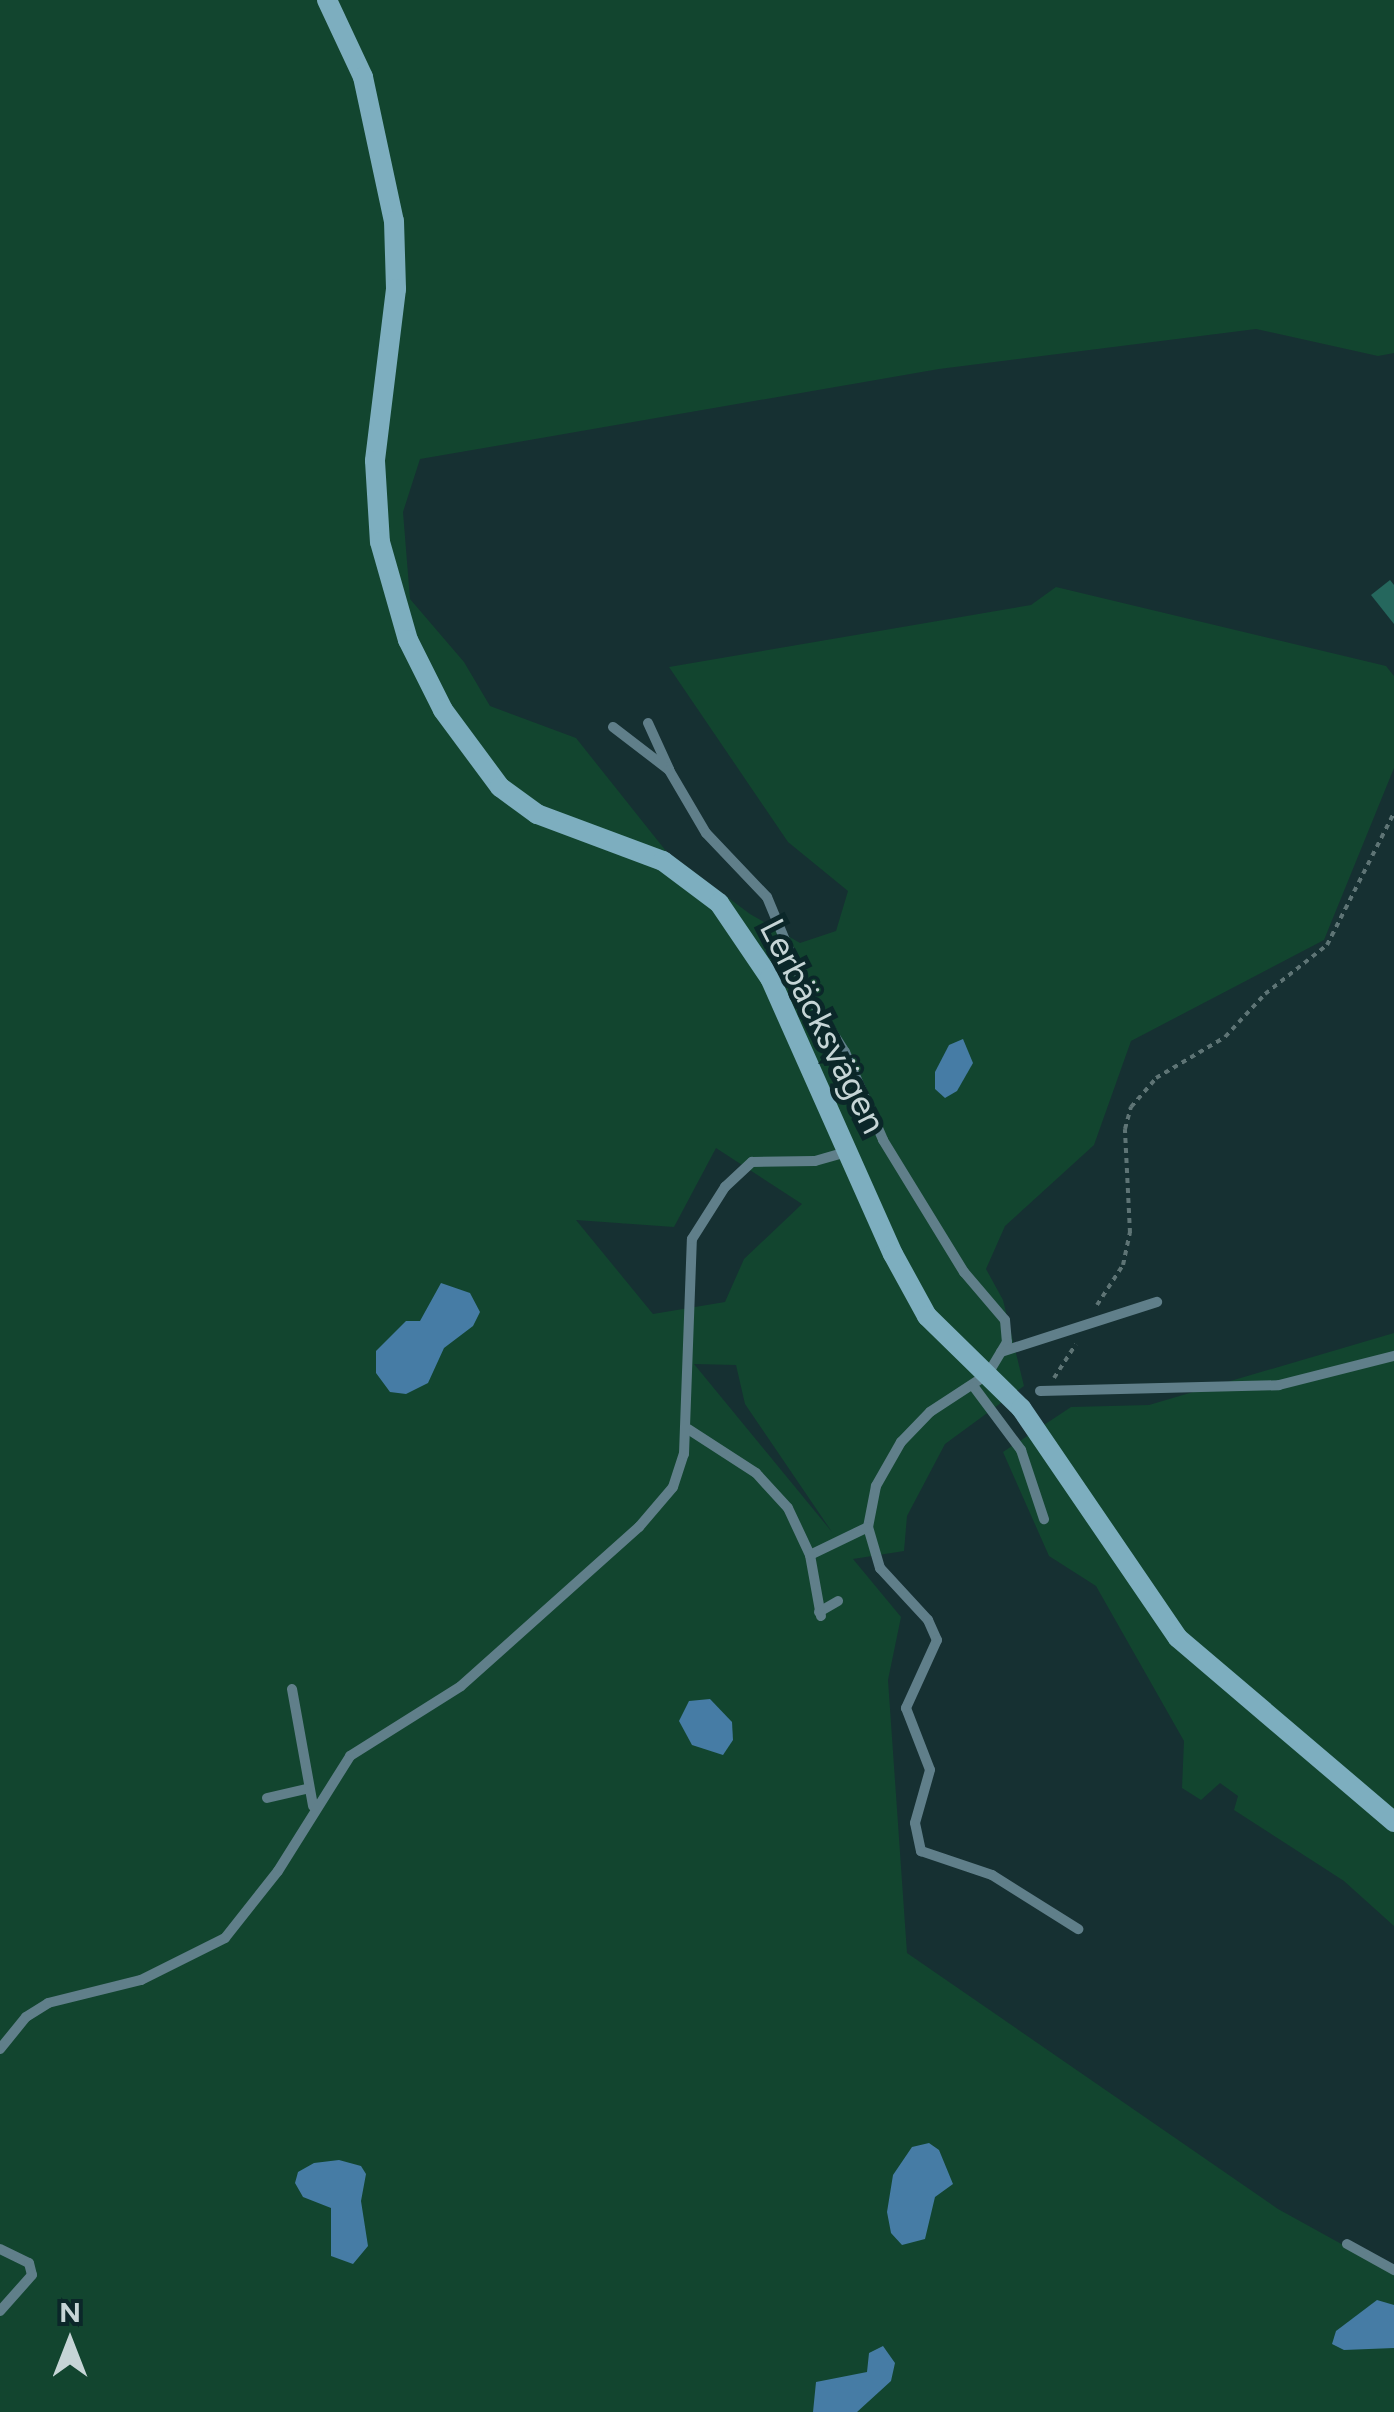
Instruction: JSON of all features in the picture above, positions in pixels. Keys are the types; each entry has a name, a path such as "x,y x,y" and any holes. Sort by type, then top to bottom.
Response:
{"street":[{"name":"Lerbäcksvägen","path":"327,0 362,77 394,221 396,288 376,439 376,503 390,587 416,658 458,735 500,787 557,825 662,861 719,904 770,978 918,1303 981,1381 1036,1428 1178,1638 1394,1822"}],"lane":[{"path":"648,723 669,770 706,834 768,898 807,993 845,1052 884,1140 964,1272 1026,1345"},
{"path":"613,727 669,770"},
{"path":"0,2049 26,2017 48,2003 141,1980 225,1938 278,1871 313,1806 358,1749 461,1686 640,1527 673,1486 688,1429 688,1269 702,1223 725,1187 752,1162 815,1160 850,1150"},
{"path":"1001,1352 1156,1302"},
{"path":"1005,1320 1001,1352 981,1381 913,1426 876,1486 868,1526 880,1568 936,1635 934,1655 906,1708 930,1770 915,1824 921,1851 992,1875 1040,1899 1078,1928"},
{"path":"1040,1391 1278,1385 1394,1356"},
{"path":"981,1381 1021,1450 1044,1519"},
{"path":"688,1429 768,1484 810,1555 820,1614 838,1601"},
{"path":"810,1555 868,1526"},
{"path":"292,1688 306,1789 313,1806"},
{"path":"267,1798 306,1789"},
{"path":"1346,2244 1394,2270"},
{"path":"0,2249 29,2263 32,2275 0,2311"}],"path":[{"path":"1040,1391 1086,1327 1126,1254 1125,1130 1131,1107 1156,1078 1225,1037 1327,945 1394,813"}],"green space":[{"path":"0,0 1394,0 1394,353 1378,356 1256,329 939,369 420,459 403,512 410,599 464,662 490,706 576,738 666,851 750,914 800,943 836,931 848,891 788,842 669,667 1031,605 1056,587 1386,666 1394,676 1394,768 1324,940 1131,1041 1094,1145 1005,1226 986,1269 1003,1300 1024,1386 945,1444 907,1516 904,1551 853,1559 901,1617 888,1680 907,1953 1278,2209 1394,2273 1394,2412 0,2412","holes":["716,1148 802,1204 744,1259 725,1302 653,1314 576,1220 674,1227","694,1364 736,1365 745,1404 832,1532"]},
{"path":"1394,1333 1394,1926 1344,1881 1234,1810 1238,1796 1220,1783 1201,1800 1182,1788 1184,1741 1096,1586 1049,1556 1003,1452 1071,1407 1149,1405"}],"water":[{"path":"963,1039 973,1063 957,1091 945,1098 935,1089 935,1072 949,1045"},
{"path":"441,1283 470,1293 480,1312 473,1326 444,1348 428,1383 406,1394 390,1392 376,1373 376,1351 406,1321 420,1321"},
{"path":"710,1699 732,1722 733,1740 723,1755 692,1745 679,1721 689,1701"},
{"path":"929,2143 939,2150 953,2184 935,2197 925,2239 902,2245 891,2233 887,2212 893,2175 912,2147"},
{"path":"339,2160 361,2166 366,2174 361,2201 368,2246 353,2264 331,2256 331,2208 303,2197 295,2183 298,2172 314,2163"},
{"path":"1377,2300 1394,2305 1394,2348 1344,2350 1332,2344 1336,2331"},
{"path":"883,2346 895,2363 891,2381 857,2412 813,2412 816,2382 867,2372 869,2353"}],"building":[{"path":"1390,580 1394,585 1394,624 1371,595"}]}
